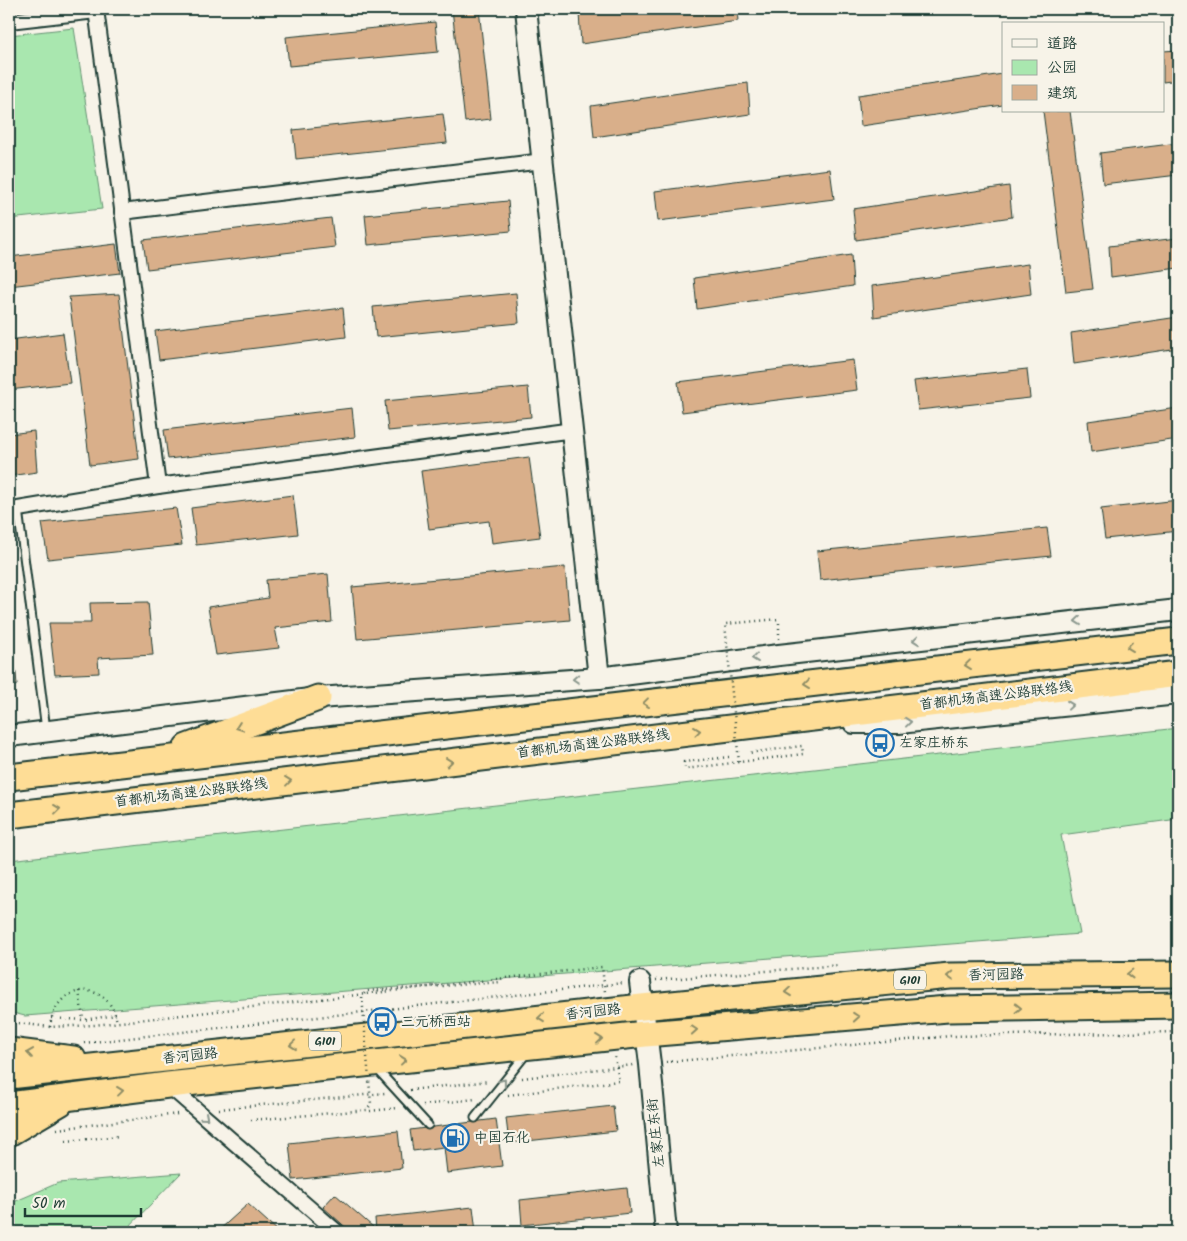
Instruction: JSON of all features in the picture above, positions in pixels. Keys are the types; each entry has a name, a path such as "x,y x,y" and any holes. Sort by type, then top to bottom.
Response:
{"highway":[{"path":"9,777 1178,641"},
{"name":"首都机场高速公路联络线","path":"9,815 1178,674"},
{"path":"150,760 318,698"},
{"name":"香河园路","path":"9,1076 642,1007 950,976 1178,974"},
{"name":"香河园路","path":"9,1105 168,1085 645,1034 948,1009 1178,1005"},
{"path":"9,1050 113,1064"},
{"path":"9,1132 71,1097"}],"main road":[{"path":"526,9 599,678"},
{"path":"9,736 318,698 599,678 779,655 1178,610"},
{"path":"754,724 899,723 1178,694"},
{"name":"左家庄东街","path":"640,982 666,1232"}],"street":[{"path":"9,21 96,10 158,486"},
{"path":"122,212 543,161"},
{"path":"13,510 158,486 573,430"},
{"path":"168,1085 337,1232"}],"lane":[{"path":"13,510 46,731"},
{"path":"475,1118 532,1047"},
{"path":"373,1064 428,1125"}],"path":[{"path":"740,762 725,624 779,618"},
{"path":"729,756 684,762 685,769 803,754 802,746 748,753"},
{"path":"251,1120 367,1110 371,1104 362,996 367,991 502,980"},
{"path":"79,991 83,1020"},
{"path":"50,1027 51,1018 60,1000 68,994 79,991 89,991 108,1001 116,1015 117,1023"},
{"path":"51,1018 83,1020 116,1015"},
{"path":"56,1129 199,1111 398,1092 650,1064 951,1036 1178,1032"},
{"path":"66,1141 120,1136"}],"green space":[{"path":"74,28 102,209 9,219 9,35"},
{"path":"1178,728 1178,819 1061,835 1080,934 25,1016 9,1012 9,860"},
{"path":"181,1173 124,1232 9,1232 9,1204 58,1183"}],"building":[{"path":"452,9 479,9 491,119 465,122"},
{"path":"609,9 737,9 738,21 581,44 579,13"},
{"path":"435,22 438,52 289,66 286,37"},
{"path":"1178,50 1178,80 1164,82 1164,51"},
{"path":"1002,74 1002,105 861,126 858,95"},
{"path":"748,83 750,114 594,137 591,106"},
{"path":"1043,112 1070,112 1093,289 1066,292"},
{"path":"443,114 447,143 296,159 293,130"},
{"path":"1178,143 1178,175 1103,184 1100,153"},
{"path":"830,169 834,199 658,221 655,191"},
{"path":"1009,186 1012,217 856,240 853,209"},
{"path":"508,201 511,231 368,245 365,215"},
{"path":"331,218 335,247 147,269 143,240"},
{"path":"1178,238 1178,268 1111,277 1109,246"},
{"path":"116,244 120,273 9,286 9,257"},
{"path":"851,255 853,286 697,309 694,278"},
{"path":"1028,264 1031,294 874,317 872,286"},
{"path":"516,293 519,323 376,337 373,307"},
{"path":"119,294 139,459 90,465 69,297"},
{"path":"343,308 346,337 159,360 155,331"},
{"path":"1178,317 1178,348 1074,364 1071,333"},
{"path":"63,333 70,383 9,390 9,340"},
{"path":"853,360 857,390 682,412 678,382"},
{"path":"1027,369 1030,398 918,410 914,381"},
{"path":"528,387 531,417 388,431 385,401"},
{"path":"352,408 355,437 168,459 164,430"},
{"path":"1178,408 1178,439 1091,452 1088,421"},
{"path":"34,431 37,472 9,476 9,434"},
{"path":"529,457 540,537 492,543 489,521 429,529 421,471"},
{"path":"293,495 298,534 196,545 191,508"},
{"path":"1178,500 1178,531 1105,539 1101,509"},
{"path":"176,508 182,545 48,559 42,523"},
{"path":"1047,528 1051,556 820,580 817,551"},
{"path":"565,567 570,620 357,639 352,587"},
{"path":"328,574 332,622 275,628 279,648 216,655 208,607 268,598 266,580"},
{"path":"148,602 153,655 98,658 99,673 55,675 49,623 91,623 90,603"},
{"path":"13,640 17,685 9,686 9,641"},
{"path":"613,1106 616,1131 509,1143 506,1118"},
{"name":"中国石化","path":"496,1119 502,1166 447,1173 444,1147 413,1151 410,1130"},
{"path":"398,1131 402,1168 293,1180 289,1143"},
{"path":"627,1188 630,1213 522,1225 520,1200"},
{"path":"335,1194 373,1227 369,1232 351,1232 323,1207"},
{"path":"248,1204 279,1232 217,1232"},
{"path":"473,1207 476,1232 376,1232 375,1218"}],"place":[{"name":"左家庄桥东","path":"880,743"},
{"name":"三元桥西站","path":"382,1022"},
{"name":"中国石化","path":"455,1138"}]}
